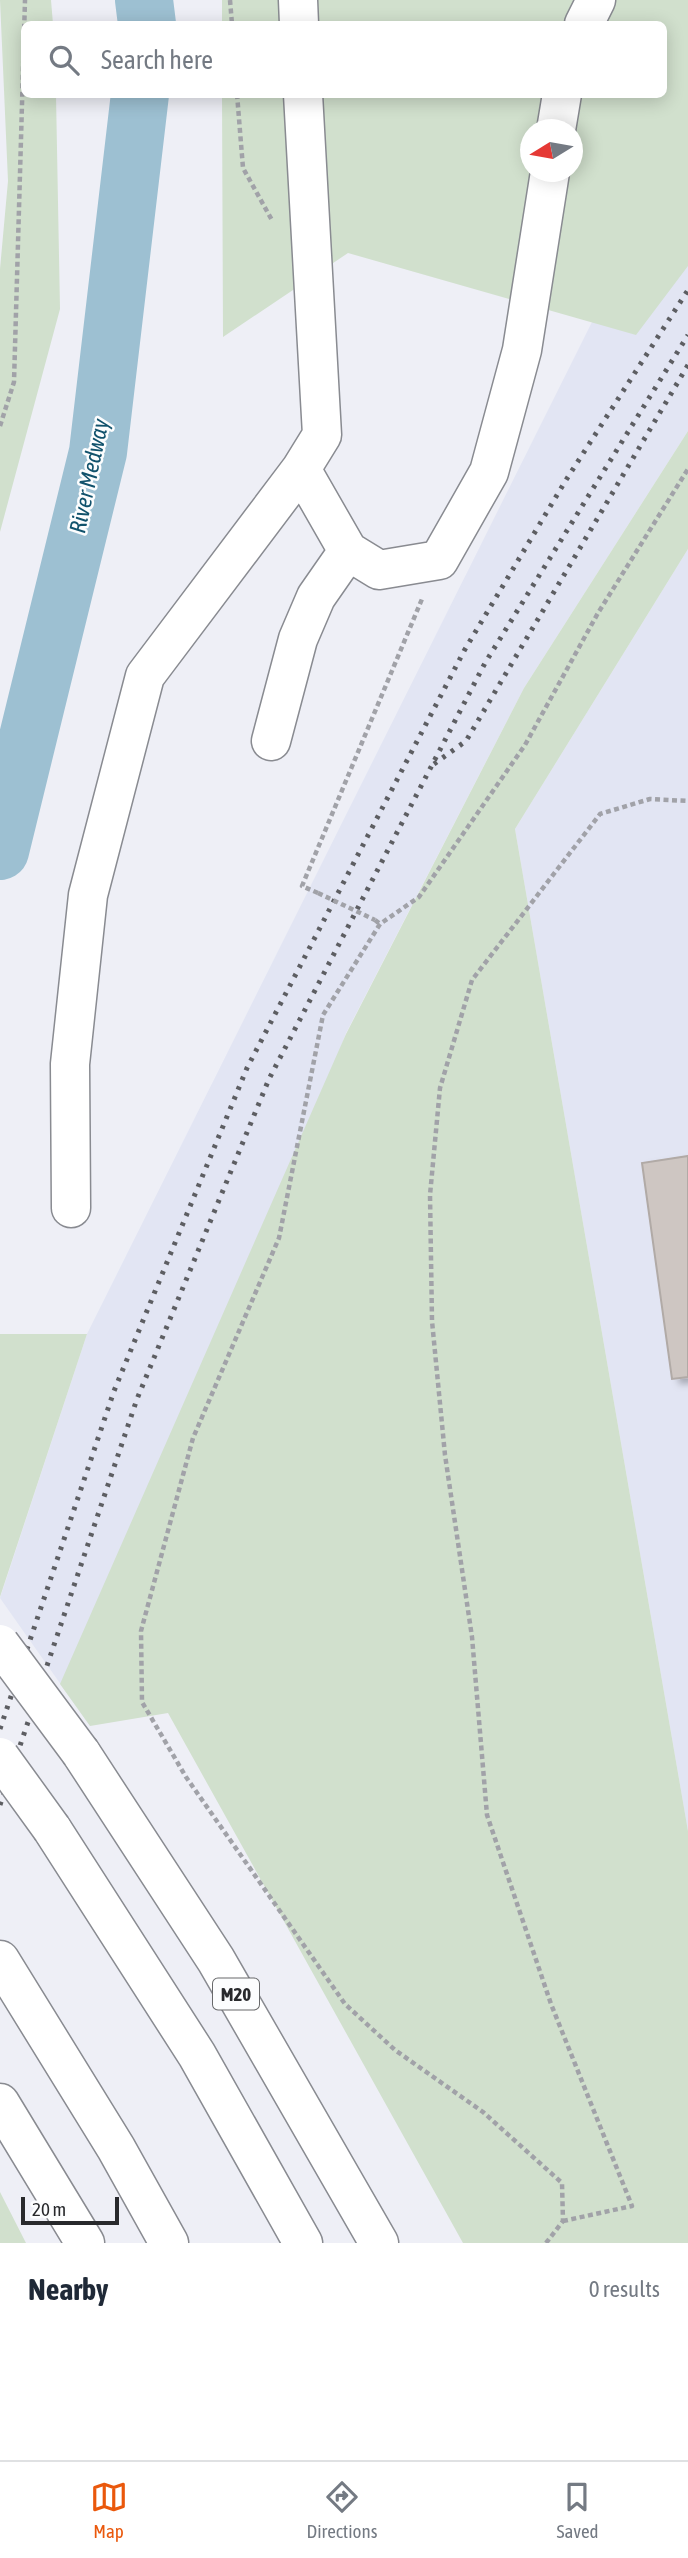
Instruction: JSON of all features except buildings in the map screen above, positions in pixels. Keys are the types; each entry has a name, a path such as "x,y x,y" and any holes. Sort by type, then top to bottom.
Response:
{"main road":[{"path":"298,0 299,21"},
{"path":"586,21 596,0"},
{"path":"71,1208 69,1064 88,895 145,676 301,469 322,435 303,98"},
{"path":"558,119 561,98"},
{"path":"301,469 348,551 379,570 439,560 489,472 522,350 548,182"},
{"path":"271,741 298,639 316,597 348,551"},
{"name":"M20","path":"0,1644 80,1753 216,1960 379,2243"},
{"path":"0,1757 52,1829 197,2055 303,2243"},
{"path":"0,1960 116,2148 169,2243"},
{"path":"0,2103 85,2243"}],"path":[{"path":"24,21 25,0"},
{"path":"230,0 232,21"},
{"path":"0,426 14,382 22,98"},
{"path":"564,2221 562,2183 483,2112 395,2050 345,2004 186,1777 142,1702 141,1631 192,1438 279,1238 323,1015 380,924 419,897 525,745 598,613 688,468"},
{"path":"380,924 302,886 439,560"},
{"path":"546,2243 564,2221 632,2206 551,2004 487,1815 472,1637 445,1455 432,1321 433,1168 440,1088 472,980 600,814 650,799 688,801"}],"shaded area":[{"path":"688,184 688,431 524,688 346,1033 90,1726 0,1598 87,1334 592,322"},
{"path":"688,549 688,1831 515,829"}],"green space":[{"path":"0,0 51,0 53,21 21,21 21,98 56,98 60,309 0,532 0,269 8,181"},
{"path":"222,0 688,0 688,266 636,335 348,253 223,337 222,98 667,98 667,21 222,21"},
{"path":"688,431 688,549 515,829 688,1831 688,2243 463,2243 168,1713 90,1726 60,1684 346,1034 524,688"},
{"path":"0,1334 87,1334 0,1597"},
{"path":"0,2192 26,2243 0,2243"}],"waterway":[{"name":"River Medway","path":"144,0 147,21"},
{"name":"River Medway","path":"0,851 98,452 140,98"}],"railway":[{"path":"0,1729 114,1391 247,1068 464,651 566,480 688,290"},
{"path":"0,1805 137,1399 269,1079 485,663 688,335"},
{"path":"434,764 466,741 688,365"}]}
